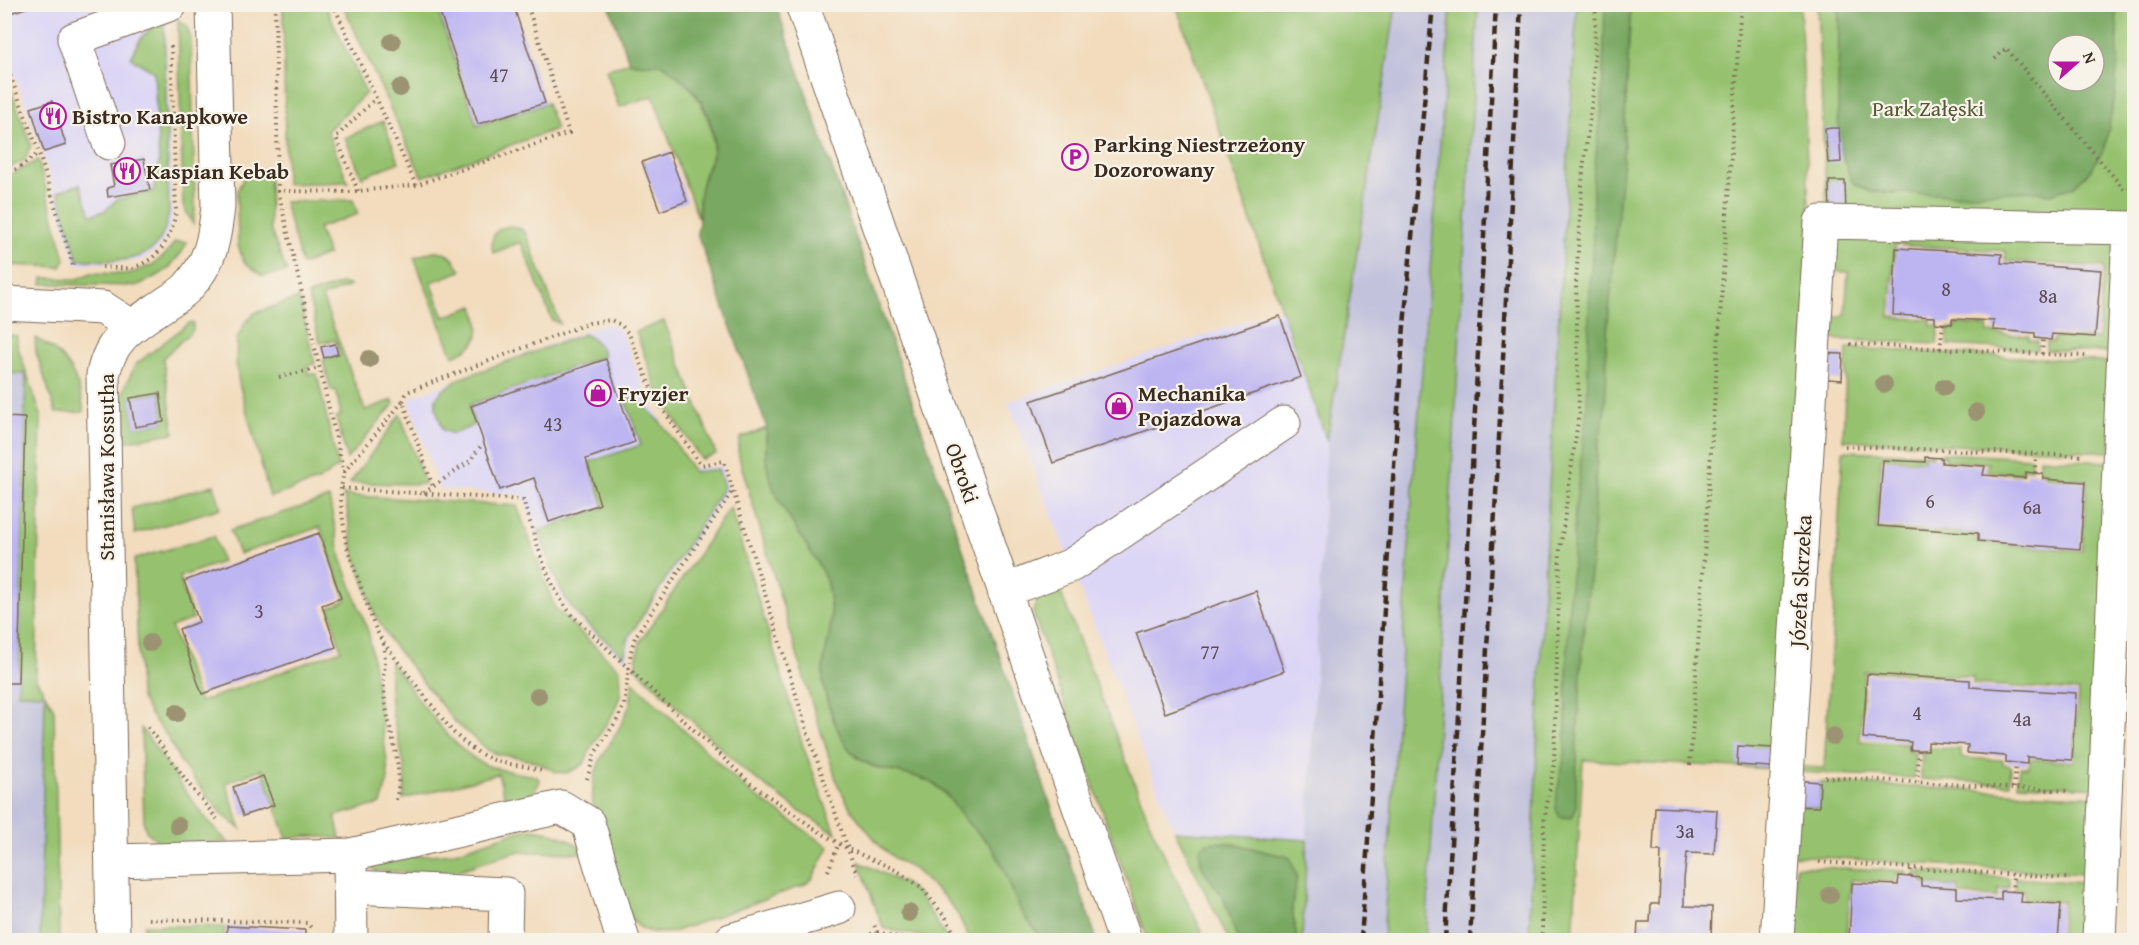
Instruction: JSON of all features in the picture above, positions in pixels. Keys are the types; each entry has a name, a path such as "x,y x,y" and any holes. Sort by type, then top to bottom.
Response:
{"street":[{"name":"Stanisława Kossutha","path":"113,940 104,375 107,357 117,342 131,326 186,290 205,265 214,240 218,207 213,4"},
{"name":"Obroki","path":"802,4 1125,940"},
{"path":"110,143 74,39 170,5"},
{"name":"Józefa Skrzeka","path":"1777,940 1821,222 2132,228"},
{"path":"2099,940 2102,880 2115,804 2120,457 2132,228"},
{"path":"4,303 103,308 131,326"},
{"path":"1004,591 1072,565 1284,423"},
{"path":"350,871 561,807 588,823 622,940"},
{"path":"112,861 350,871 506,894 505,940"},
{"path":"350,871 351,940"},
{"path":"731,940 839,908"}],"path":[{"path":"275,4 278,191 344,472 341,504 346,544 386,657 384,690 398,767 399,785 396,800"},
{"path":"333,4 416,185"},
{"path":"278,191 358,191 416,185 569,133 527,4"},
{"path":"1542,940 1544,822 1554,764 1560,550 1579,413 1576,283 1583,170 1593,93 1596,4"},
{"path":"1690,765 1741,4"},
{"path":"94,267 134,268 159,253 172,232 176,212 170,5"},
{"path":"1995,59 2006,48 2128,194"},
{"path":"4,59 39,153 74,269"},
{"path":"358,191 336,137 376,98"},
{"path":"4,175 22,166 39,153"},
{"path":"65,270 84,268"},
{"path":"344,472 403,401 407,393 589,323 611,320 621,325 629,334 655,398 700,465 724,461 810,740 859,880"},
{"path":"1940,349 1943,324"},
{"path":"2042,354 2043,339"},
{"path":"1814,342 2124,359"},
{"path":"279,377 320,368"},
{"path":"403,401 433,487"},
{"path":"424,494 470,461 483,443"},
{"path":"1808,444 2120,457"},
{"path":"1935,450 1935,458"},
{"path":"2035,473 2036,454"},
{"path":"341,488 523,500 562,604 750,783 800,820 848,849 896,870 921,887 946,918 958,940"},
{"path":"586,784 595,753 624,705 628,669 635,637 733,490"},
{"path":"382,641 452,731 463,741 491,759 532,767 544,772"},
{"path":"145,723 191,787 219,821"},
{"path":"1917,782 1919,750"},
{"path":"2014,788 2016,763"},
{"path":"1788,775 2014,788 2115,804"},
{"path":"1782,860 2102,880"},
{"path":"1910,877 1911,868"},
{"path":"2012,892 2013,875"},
{"path":"148,919 307,923 315,932"},
{"path":"873,921 877,932"},
{"path":"859,938 877,932 910,940"}],"shaded area":[{"path":"5,5 165,5 172,214 164,241 158,249 140,261 76,265 42,151 5,49"},
{"path":"1396,5 1451,5 1412,499 1383,940 1302,940 1327,441"},
{"path":"1478,5 1577,5 1545,557 1529,940 1426,940"},
{"path":"1282,309 1327,441 1307,840 1175,831 1008,402"},
{"path":"602,325 613,326 620,331 650,403 692,469 721,466 727,489 633,633 626,661 580,621 563,599 523,495 439,489 409,401 412,397"},
{"path":"4,373 26,374 18,693 45,694 40,940 5,940"}],"green space":[{"path":"283,5 325,5 366,93 327,131 348,182 286,184"},
{"path":"343,5 436,5 477,126 547,103 556,129 422,177"},
{"path":"609,5 776,5 1097,940 1043,940 1021,911 993,849 965,820 946,795 932,783 921,778 869,764 850,750 840,735 828,702 823,679 831,624 827,584 819,566 775,492 767,463 767,428 697,233 700,192 714,148 710,119 695,93 665,66 629,62"},
{"path":"1176,5 1396,5 1327,441"},
{"path":"1451,5 1478,5 1426,940 1383,940 1412,499"},
{"path":"1577,5 1800,5 1810,230 1780,769 1583,760 1573,940 1529,940 1545,557"},
{"path":"1605,5 1631,5 1623,158 1606,345 1605,409 1597,452 1592,554 1583,637 1576,808 1572,818 1560,817 1556,809 1565,754 1569,596 1574,520 1587,407 1593,179 1602,107"},
{"name":"Park Załęski","path":"1817,5 2134,5 2134,212 1827,212"},
{"name":"Park Załęski","path":"1839,5 2116,5 2118,57 2115,94 2105,148 2090,171 2073,187 2050,194 2029,191 1954,195 1871,192 1853,183 1840,145"},
{"path":"164,21 169,214 164,230 157,244 141,256 110,261 78,260 58,192 80,184 91,215 106,210 117,199 153,192 159,162 154,72 131,58 143,36"},
{"path":"178,21 187,26 191,39 195,210 193,224 183,206"},
{"path":"629,62 661,64 668,67 693,91 707,115 712,130 713,147 700,191 700,223 653,96 619,107 606,70"},
{"path":"5,74 31,145 25,160 5,170 7,165 4,156"},
{"path":"383,121 399,162 362,177 345,138"},
{"path":"38,160 65,259 61,267 5,265 5,178"},
{"path":"269,169 270,229 287,272 262,276 244,262 238,245 237,191 244,178 256,170"},
{"path":"353,200 358,214 318,228 328,254 302,265 284,202"},
{"path":"509,226 521,229 526,234 560,324 552,320 521,242 493,253 494,235"},
{"path":"1833,232 2121,238 2116,353 2046,350 2046,342 2054,342 2054,337 2098,339 2104,267 2005,261 2006,251 1895,245 1890,317 1931,320 1931,326 1939,326 1937,344 1826,339 1828,316 1845,316 1848,272 1831,271"},
{"path":"175,242 187,242 168,269 136,286 42,284 43,278 78,279 91,273 129,274 152,265 165,255"},
{"path":"433,251 443,252 450,256 461,271 431,282 444,317 474,306 478,323 479,330 474,342 453,356 414,258"},
{"path":"343,283 350,286 322,297 365,410 393,400 394,404 347,459 336,417 341,415 336,390 331,391 323,360 340,356 335,340 320,343 308,295"},
{"path":"299,298 315,364 307,366 308,374 317,374 338,467 318,481 270,497 239,383 236,362 237,339 245,323 255,313"},
{"path":"664,321 716,454 701,459 659,395 636,332"},
{"path":"189,323 193,323 193,330 163,358 174,433 121,442 121,405 124,390 135,365","holes":["160,393 164,422 135,427 130,398"]},
{"path":"1957,324 1987,326 1988,333 2029,336 2029,340 2037,341 2037,350 1947,345 1948,328 1956,328"},
{"path":"584,334 597,343 604,356 469,405 475,425 453,434 443,430 436,409 436,398 443,390 461,378"},
{"path":"5,335 17,336 17,345 41,415 36,679 45,694 18,693 26,374 5,373"},
{"path":"35,338 55,351 70,368 79,388 84,412 56,413 36,352"},
{"path":"1847,348 2114,362 2110,452 1843,440"},
{"path":"624,396 636,401 656,417 694,472 718,469 724,487 629,637 624,656 586,624 568,603 539,531 604,507 589,462 641,445"},
{"path":"400,414 425,484 350,483"},
{"path":"767,428 766,447 770,478 782,505 809,548 827,584 831,618 823,682 830,712 843,739 856,757 867,764 925,780 945,794 965,820 993,849 1021,911 1043,940 970,940 958,915 946,899 914,869 897,860 881,847 852,811 838,785 740,461 738,451 740,438"},
{"path":"1843,451 1933,454 1933,456 1924,455 1924,461 1881,458 1876,529 1976,534 1975,542 2082,551 2087,480 2046,477 2045,472 2039,471 2039,458 2109,462 2101,788 2018,784 2020,767 2029,767 2030,759 2074,762 2078,691 1973,684 1973,677 1864,671 1860,741 1908,744 1908,752 1915,752 1914,778 1800,772 1801,767 1824,768"},
{"path":"1940,453 2031,458 2031,469 2023,468 2022,474 1987,472 1988,463 1945,461 1945,456 1939,456"},
{"path":"214,485 221,508 135,534 132,508"},
{"path":"343,495 517,506 555,608 620,670 621,693 614,712 591,748 584,764 566,773 556,772 539,763 499,755 488,750 455,722 390,641 374,613 353,547"},
{"path":"329,498 341,558 369,634 388,779 381,804 335,816 340,838 307,836 287,839 262,769 226,783 241,829 223,815 181,763 167,736 151,716 140,696 134,559 214,536 222,562 179,577 193,619 171,627 200,702 341,650 329,608 346,600 320,527 239,554 230,530"},
{"path":"730,507 803,746 836,833 802,813 744,770 635,667 640,642"},
{"path":"1059,588 1153,831 1206,940 1148,940 1033,613 1041,595"},
{"path":"390,661 446,734 459,746 486,765 536,776 540,781 534,791 522,798 506,802 498,774 403,799 405,776 391,703"},
{"path":"632,681 747,790 829,847 812,879 804,885 676,931 652,932 635,924 631,919 593,804 595,775 604,753 623,722 632,695"},
{"path":"45,694 54,709 59,940 40,940"},
{"path":"141,728 204,816 228,842 161,844 146,831"},
{"path":"1930,748 1961,749 1961,758 2003,760 2003,764 2011,766 2010,784 1921,779 1922,753 1930,752"},
{"path":"1820,782 2100,797 2097,875 1790,855 1793,806 1819,807"},
{"path":"531,829 562,836 589,853 515,852 443,873 374,871 370,861 452,853"},
{"path":"1175,831 1307,840 1302,940 1229,940"},
{"path":"1207,843 1230,843 1290,858 1297,876 1292,908 1297,940 1239,940 1224,899 1201,863 1201,848"},
{"path":"859,862 907,885 919,895 948,940 938,940 883,928"},
{"path":"1796,866 1907,871 1907,874 1896,874 1896,882 1851,880 1846,940 1791,940"},
{"path":"1914,871 2009,878 2009,889 1998,889 1998,897 1959,895 1959,887 1923,884 1923,876 1914,876"},
{"path":"2015,878 2096,884 2093,940 2060,940 2063,901 2024,900 2024,890 2015,890"},
{"path":"144,925 225,927 224,940 144,940"}],"building":[{"path":"4,4 35,4 35,5 4,15"},
{"path":"437,4 513,4 545,103 478,124"},
{"path":"52,101 66,145 44,152 31,108"},
{"path":"1839,128 1841,162 1828,163 1825,129"},
{"path":"669,152 687,201 660,211 642,162"},
{"path":"144,159 150,190 108,197 107,188 114,186 110,165"},
{"path":"1829,181 1845,181 1846,214 1830,215"},
{"path":"1896,248 2002,254 2001,263 2101,270 2095,337 2052,334 2051,340 2035,338 2035,333 1993,330 1994,321 1952,319 1952,324 1935,323 1935,317 1893,315"},
{"path":"1280,316 1301,377 1053,463 1031,401"},
{"path":"335,344 338,354 324,358 321,347"},
{"path":"1817,353 1843,354 1842,380 1816,378"},
{"path":"606,359 635,442 586,459 600,504 549,522 534,478 500,490 471,406"},
{"path":"160,393 164,422 135,427 130,398"},
{"path":"4,417 25,418 18,683 4,683"},
{"path":"1925,457 1942,458 1942,463 1985,466 1983,475 2026,478 2026,472 2043,474 2043,479 2085,482 2080,549 1978,541 1978,533 1878,526 1883,460 1925,462"},
{"path":"319,533 341,598 322,605 336,647 202,694 179,629 199,622 184,581"},
{"path":"1256,591 1284,671 1165,713 1136,633"},
{"path":"1867,674 1970,680 1970,687 2076,693 2072,760 2027,757 2027,764 2006,762 2006,756 1967,753 1968,745 1928,742 1928,750 1910,750 1911,742 1863,738"},
{"path":"1738,746 1773,748 1771,767 1737,765"},
{"path":"263,776 274,805 243,816 233,787"},
{"path":"1794,780 1820,782 1819,807 1793,806"},
{"path":"1655,807 1717,810 1714,854 1687,853 1684,879 1684,906 1712,907 1711,940 1637,940 1638,922 1650,922 1651,904 1659,904 1661,851 1653,851"},
{"path":"1899,876 1921,878 1921,886 1957,888 1957,898 2001,900 2001,891 2022,892 2021,902 2061,904 2058,940 1849,940 1852,883 1898,885"},
{"path":"227,926 305,930 305,940 227,940"}],"railway":[{"path":"1361,940 1403,337 1433,4"},
{"path":"1445,940 1460,700 1496,4"},
{"path":"1470,940 1521,4"}],"place":[{"name":"Bistro Kanapkowe","path":"53,116"},
{"name":"Parking Niestrzeżony Dozorowany","path":"1075,157"},
{"name":"Kaspian Kebab","path":"127,171"},
{"name":"Fryzjer","path":"598,393"},
{"name":"Mechanika Pojazdowa","path":"1119,406"}]}
